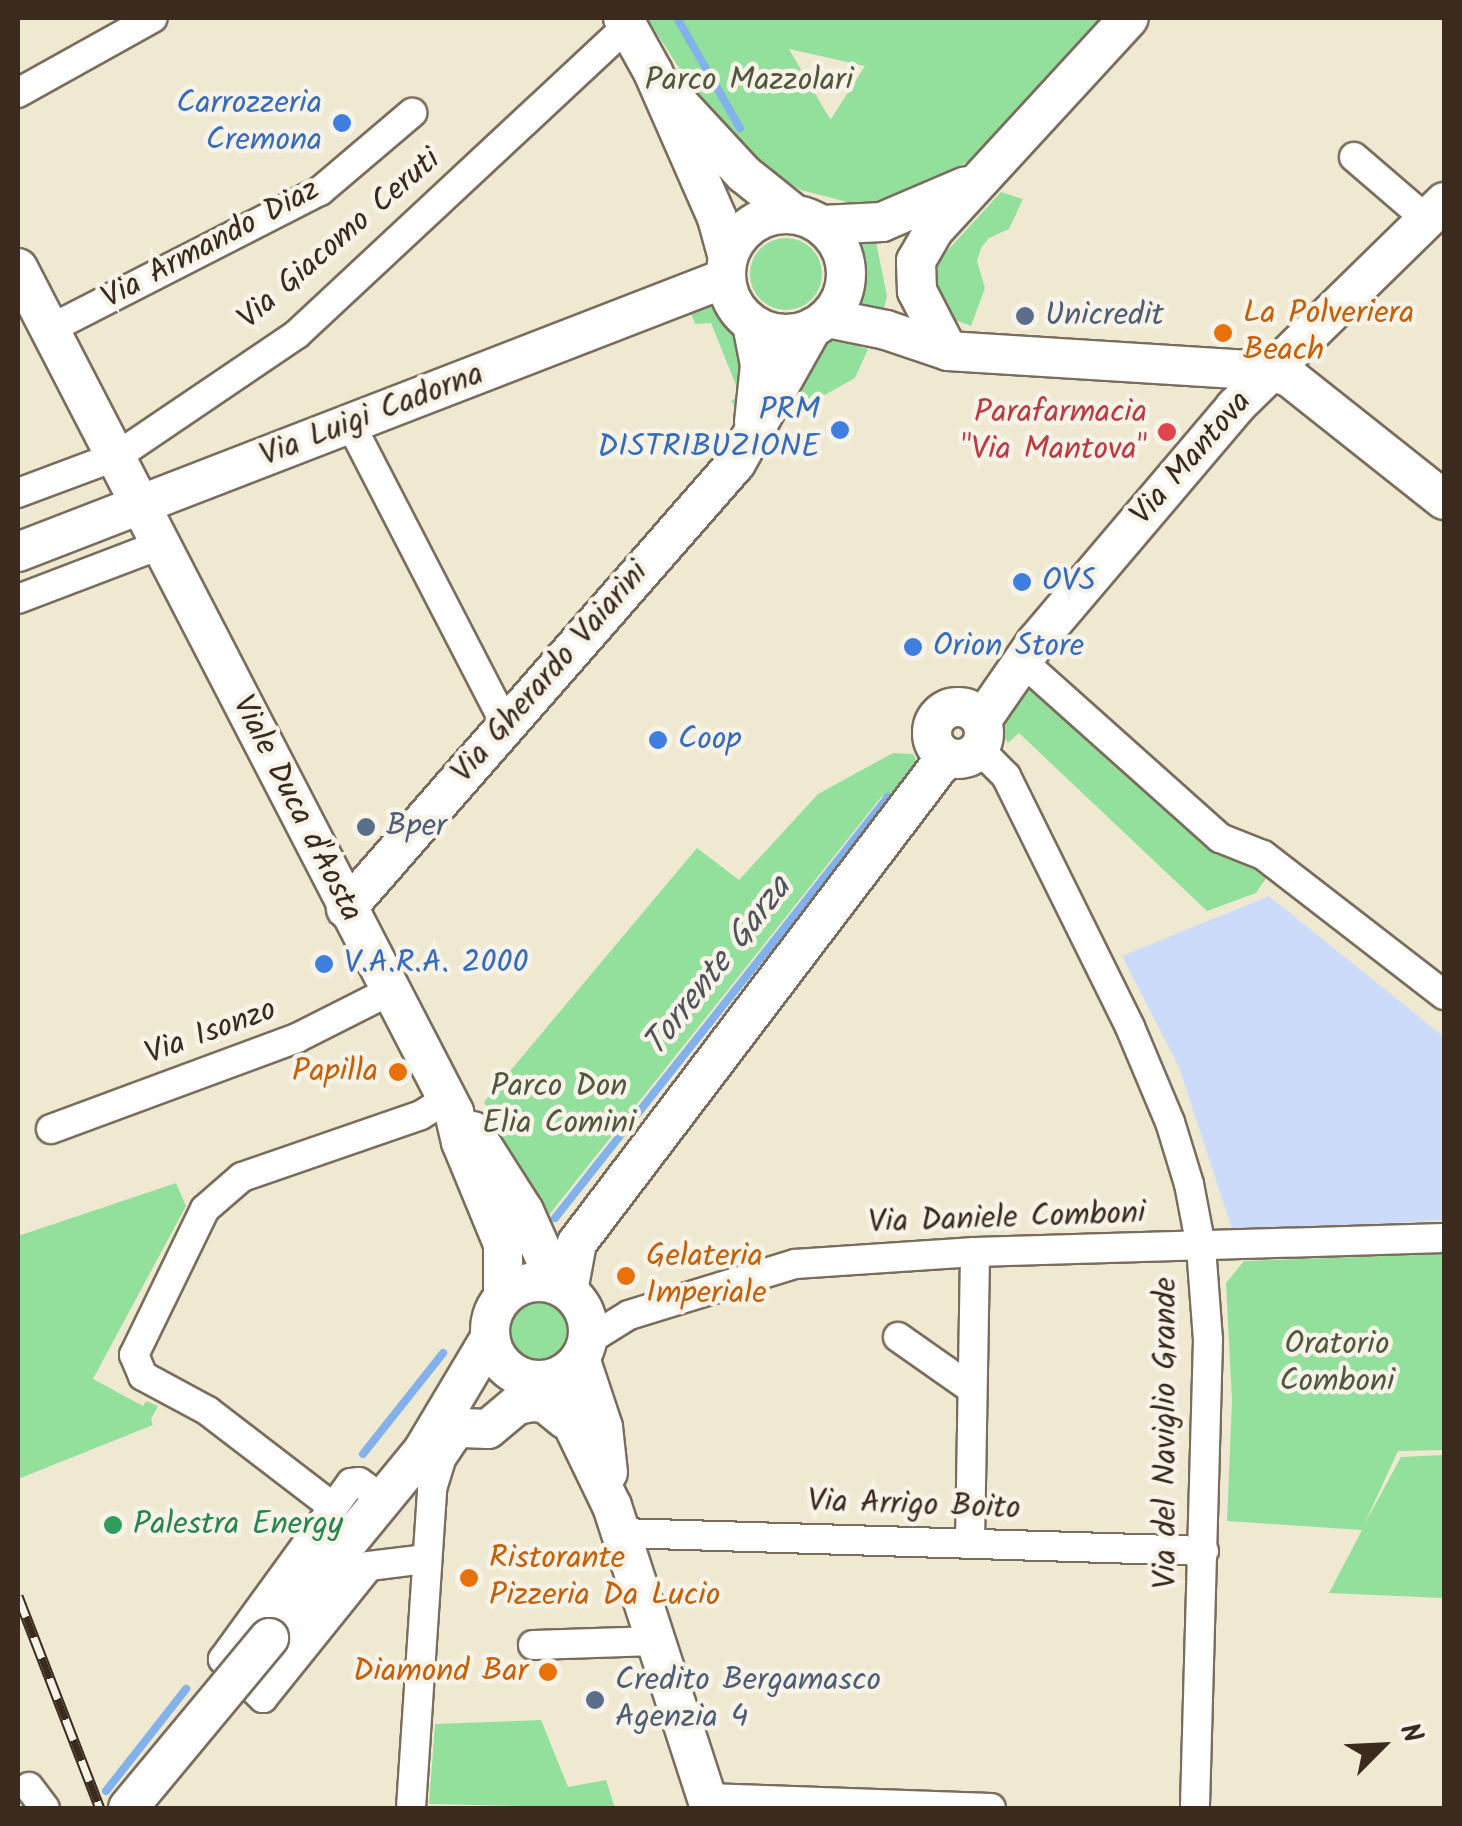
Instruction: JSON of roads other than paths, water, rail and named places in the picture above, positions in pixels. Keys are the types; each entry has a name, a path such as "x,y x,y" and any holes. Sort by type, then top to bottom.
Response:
{"main road":[{"path":"948,351 917,291 916,260 933,232 1129,18"},
{"path":"626,21 654,72 717,218 734,304 752,324 781,334 819,323 886,330 948,351 1268,371 1289,376 1444,500"},
{"path":"654,72 704,135 767,195 832,236 845,263 843,293 819,323"},
{"path":"727,268 750,224 772,215 882,222 982,179"},
{"name":"Via Mantova","path":"563,1288 576,1243 969,742 1022,661 1268,371 1435,210"},
{"path":"18,268 142,504"},
{"name":"Via Luigi Cadorna","path":"18,552 352,426 727,268"},
{"name":"Via Gherardo Vaiarini","path":"346,908 736,463 819,323"},
{"name":"Via Gherardo Vaiarini","path":"752,324 760,365 753,435"},
{"name":"Viale Duca d'Aosta","path":"142,504 450,1106 502,1244 503,1296"},
{"name":"Viale Duca d'Aosta","path":"450,1106 476,1134 524,1211 563,1288"},
{"path":"617,1519 603,1426 584,1350 585,1313 563,1288 528,1282 503,1296 491,1316 490,1338 500,1362 530,1379 575,1428 617,1519 708,1803"},
{"path":"128,1808 380,1498 422,1452 490,1338"},
{"path":"422,1452 462,1428 502,1387 569,1370 584,1350"},
{"path":"462,1428 488,1429 517,1405 532,1402 545,1403 575,1428"}],"street":[{"path":"18,93 153,18"},
{"name":"Via Giacomo Ceruti","path":"18,492 117,456 297,334 626,21"},
{"name":"Via Armando Diaz","path":"50,330 320,191 412,114"},
{"name":"Via Mantova","path":"1354,156 1435,210"},
{"path":"352,426 505,724"},
{"path":"18,600 162,544"},
{"path":"1022,661 1220,838 1263,855 1444,995"},
{"name":"Via del Naviglio Grande","path":"969,742 1006,776 1130,1027 1170,1122 1189,1184 1202,1247 1208,1340 1196,1808"},
{"name":"Via Isonzo","path":"51,1129 297,1038 390,991"},
{"path":"333,1507 208,1410 152,1383 143,1376 134,1355 206,1209 242,1177 450,1106"},
{"name":"Via Daniele Comboni","path":"584,1350 630,1314 795,1264 975,1252 1444,1238"},
{"path":"970,1542 975,1252"},
{"path":"898,1337 972,1389"},
{"path":"411,1808 432,1489 441,1459 462,1428"},
{"path":"380,1498 355,1481 223,1658 263,1698 369,1566 426,1559"},
{"name":"Via Arrigo Boito","path":"617,1519 970,1542 1204,1551"},
{"path":"533,1644 656,1641"},
{"path":"708,1803 991,1808"}],"waterway":[{"name":"Torrente Garza","path":"677,18 740,128"},
{"name":"Torrente Garza","path":"555,1218 888,797"},
{"name":"Torrente Garza","path":"363,1454 443,1353"},
{"name":"Torrente Garza","path":"106,1791 186,1689"}],"railway":[{"path":"18,1596 100,1808"}],"place":[{"name":"Carrozzeria Cremona","path":"342,123"},
{"name":"Unicredit","path":"1025,316"},
{"name":"La Polveriera Beach","path":"1223,333"},
{"name":"PRM DISTRIBUZIONE","path":"840,430"},
{"name":"Parafarmacia \"Via Mantova\"","path":"1167,432"},
{"name":"OVS","path":"1022,582"},
{"name":"Orion Store","path":"913,647"},
{"name":"Coop","path":"658,740"},
{"name":"Bper","path":"366,827"},
{"name":"V.A.R.A. 2000","path":"324,964"},
{"name":"Papilla","path":"398,1072"},
{"name":"Gelateria Imperiale","path":"626,1276"},
{"name":"Palestra Energy","path":"113,1525"},
{"name":"Ristorante Pizzeria Da Lucio","path":"469,1578"},
{"name":"Diamond Bar","path":"548,1672"},
{"name":"Credito Bergamasco Agenzia 4","path":"595,1700"}],"park label":[{"name":"Parco Mazzolari","path":"749,81"},
{"name":"Parco Don Elia Comini","path":"559,1106"},
{"name":"Oratorio Comboni","path":"1337,1364"}]}
